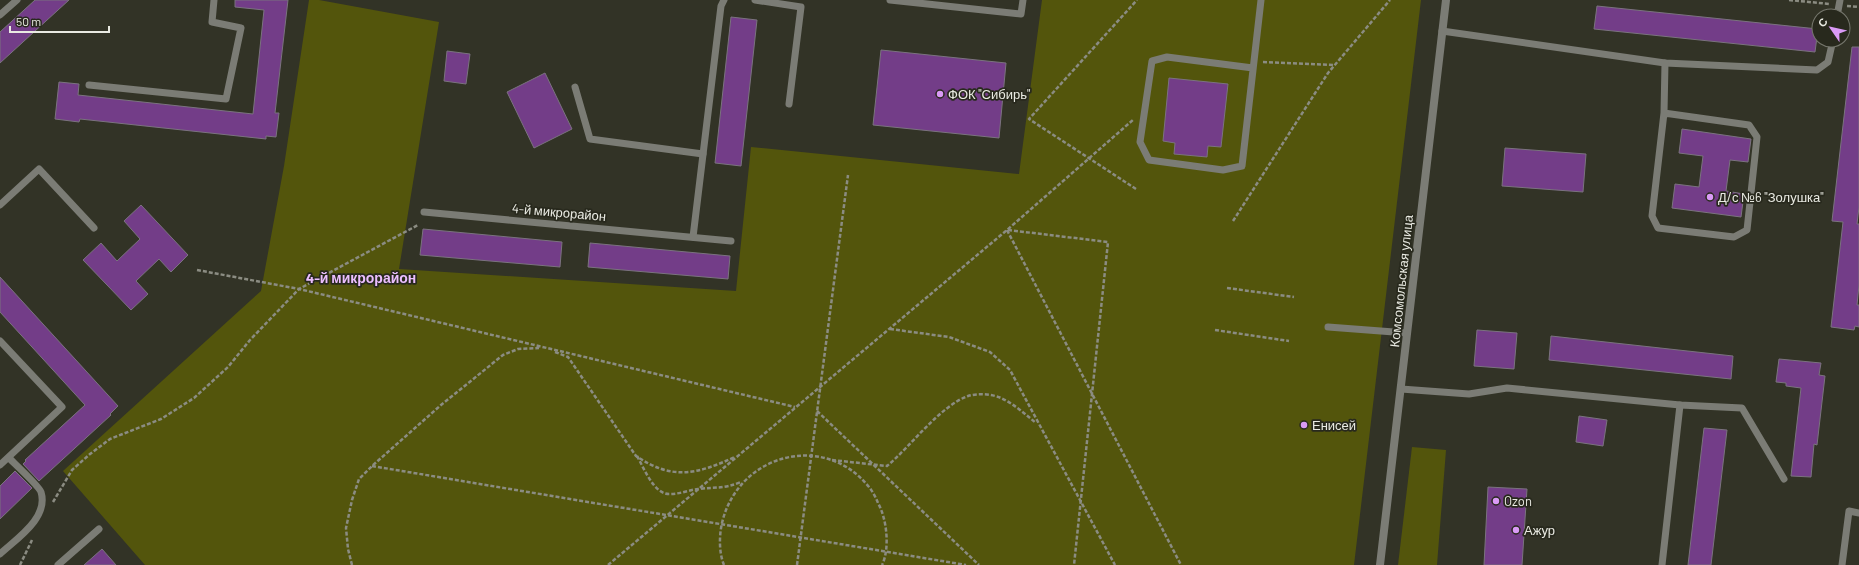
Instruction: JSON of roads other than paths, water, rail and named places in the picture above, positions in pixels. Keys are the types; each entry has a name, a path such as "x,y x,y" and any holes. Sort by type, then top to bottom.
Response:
{"street":[{"name":"Комсомольская улица","path":"1380,565 1446,0"}],"lane":[{"path":"0,15 17,0"},
{"path":"89,85 226,99 241,28 212,22 214,0"},
{"path":"693,237 721,6 724,0"},
{"path":"754,0 801,7 789,104"},
{"path":"890,0 1021,14 1023,0"},
{"path":"1253,68 1167,57 1152,61 1140,142 1149,160 1223,170 1242,166 1261,0"},
{"path":"1442,31 1665,63 1817,70 1828,62 1831,48"},
{"path":"1664,113 1749,125 1757,137 1747,230 1734,237 1658,228 1652,216 1664,113 1665,63"},
{"path":"575,87 590,139 703,154"},
{"path":"0,205 39,169 94,228"},
{"name":"4-й микрорайон","path":"424,212 731,240"},
{"path":"1328,327 1407,333"},
{"path":"0,341 62,407 0,465"},
{"path":"1401,390 1469,394 1507,388 1680,405 1742,408 1784,479"},
{"path":"1662,565 1680,405"},
{"path":"0,554 31,525 42,508 41,491 9,458"},
{"path":"1842,565 1849,511 1859,512"},
{"path":"58,565 99,529"}],"place":[{"name":"ФОК \"Сибирь\"","path":"940,94"},
{"name":"Д/с №6 \"Золушка\"","path":"1710,197"},
{"name":"Енисей","path":"1304,425"},
{"name":"Ozon","path":"1496,501"},
{"name":"Ажур","path":"1516,530"}],"district":[{"name":"4-й микрорайон","path":"361,277"}]}
